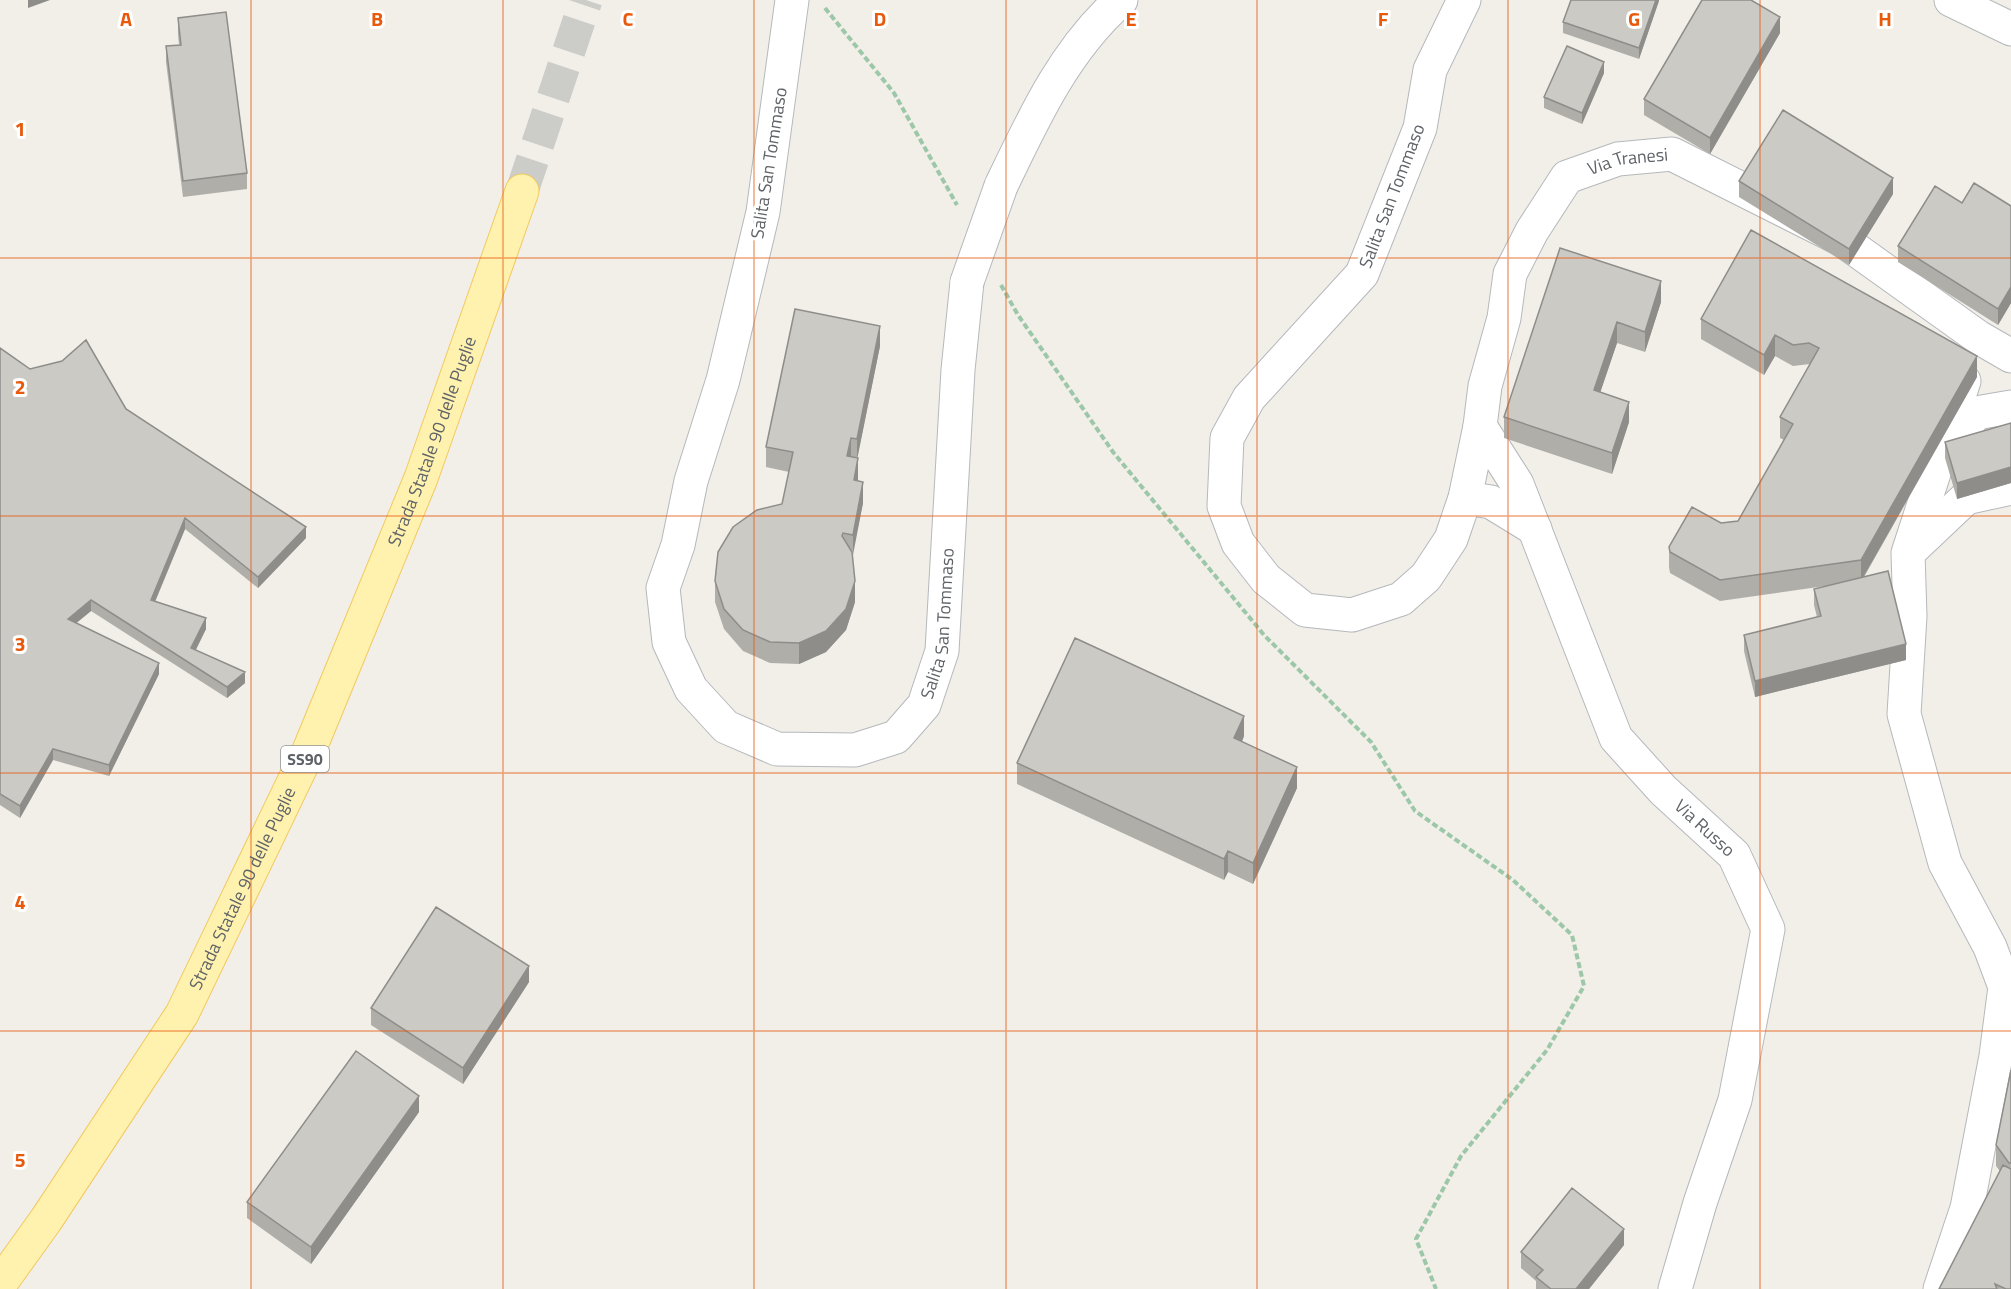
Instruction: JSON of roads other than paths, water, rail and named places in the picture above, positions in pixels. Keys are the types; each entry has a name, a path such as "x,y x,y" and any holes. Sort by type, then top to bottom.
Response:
{"main road":[{"name":"Strada Statale 90 delle Puglie","path":"0,1284 46,1220 182,1014 310,748 421,478 522,191"}],"street":[{"name":"Salita San Tommaso","path":"792,0 764,212 723,380 691,481 678,545 663,588 669,642 691,689 726,727 777,749 855,750 896,736 924,705 942,651 958,370 1001,186 1040,105 1076,50 1122,0"},
{"name":"Salita San Tommaso","path":"1464,0 1430,70 1420,128 1362,274 1249,398 1227,438 1224,506 1238,543 1266,579 1305,610 1352,615 1401,599 1426,577 1451,539 1465,498"},
{"path":"1951,0 2011,29"},
{"name":"Via Tranesi","path":"1465,498 1480,426 1485,386 1504,318 1510,274 1532,231 1567,177 1617,159 1672,154 1841,239 1978,337 2011,356"},
{"path":"1940,1289 1967,1208 1996,1056 2005,987 1990,947 1945,863 1904,714 1910,615 1908,553 1978,337"},
{"path":"1937,463 1976,413 2011,406"},
{"name":"Via Russo","path":"1480,426 1517,484 1616,738 1663,790 1734,855 1768,929 1735,1100 1675,1289"},
{"path":"1908,553 1966,498 2011,488"},
{"path":"1465,498 1491,502 1535,529"}],"tunnel":[{"path":"522,191 586,0"}]}
